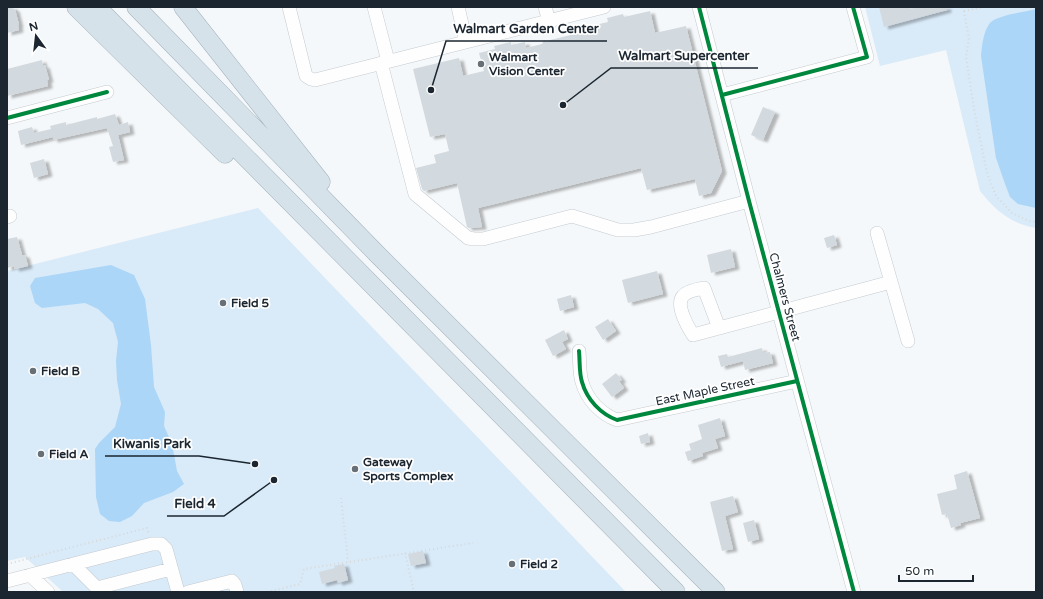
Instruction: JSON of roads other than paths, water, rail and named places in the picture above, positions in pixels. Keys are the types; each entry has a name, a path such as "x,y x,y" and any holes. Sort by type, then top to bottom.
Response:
{"highway":[{"path":"76,7 327,254 490,404"},
{"path":"97,7 676,592"},
{"path":"136,7 377,254 716,592"},
{"path":"187,10 377,254"}],"street":[{"path":"289,7 306,76 315,80 604,7"},
{"path":"374,7 384,62 415,194 468,238 483,239 572,216 618,230 634,230 652,227 749,201"},
{"path":"458,7 466,42"},
{"path":"545,7 549,21"},
{"name":"Chalmers Street","path":"699,7 778,312 854,592"},
{"path":"722,94 866,57 853,7"},
{"path":"7,118 107,92"},
{"path":"877,233 908,341"},
{"path":"719,328 892,282"},
{"name":"East Maple Street","path":"579,351 582,382 589,398 600,411 618,420 797,381"},
{"path":"7,581 152,544 161,544 166,549 178,592"},
{"path":"73,564 99,590 171,569"},
{"path":"30,575 35,592"},
{"path":"30,575 48,592"},
{"path":"188,592 232,581 237,592"}],"water":[{"path":"1036,9 1036,208 1018,204 1010,197 1004,181 996,158 981,56 984,35 990,23 1005,16"},
{"path":"111,265 134,275 145,299 151,345 154,387 165,412 164,426 172,444 177,471 184,484 173,492 144,503 132,516 120,522 109,521 100,514 96,497 95,449 115,427 121,404 117,380 116,361 118,342 113,323 98,309 85,303 42,308 35,303 30,286 35,278"}],"place":[{"name":"Walmart Vision Center","path":"481,64"},
{"name":"Walmart Garden Center","path":"431,90"},
{"name":"Walmart Supercenter","path":"563,105"},
{"name":"Field 5","path":"223,303"},
{"name":"Field B","path":"33,371"},
{"name":"Field A","path":"41,454"},
{"name":"Kiwanis Park","path":"255,464"},
{"name":"Gateway Sports Complex","path":"355,469"},
{"name":"Field 4","path":"274,480"},
{"name":"Field 2","path":"512,564"}]}
